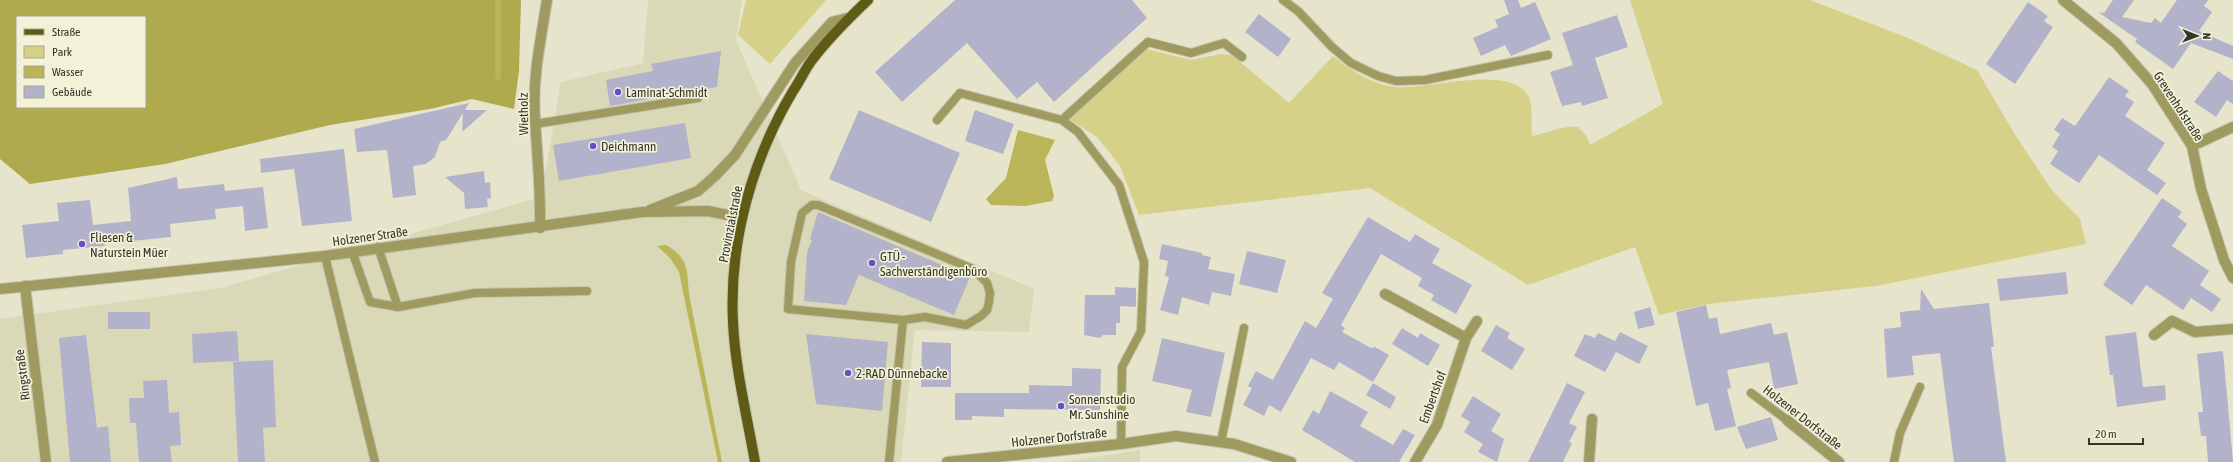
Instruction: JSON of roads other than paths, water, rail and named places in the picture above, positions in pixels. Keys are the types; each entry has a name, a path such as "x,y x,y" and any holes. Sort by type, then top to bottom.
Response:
{"main road":[{"name":"Provinzialstraße","path":"755,462 733,322 734,270 742,218 761,154 779,114 812,61 848,18 868,0"}],"street":[{"name":"Wietholz","path":"540,228 541,197 535,124 536,78 547,0"},
{"name":"Grevenhofstraße","path":"2063,0 2116,43 2152,84 2192,146 2201,189 2224,260 2233,278"},
{"name":"Provinzialstraße","path":"642,212 698,191 715,176 735,155 795,63 832,22 848,18"},
{"path":"2192,146 2233,127"},
{"name":"Holzener Straße","path":"0,289 325,256 378,247 540,228 642,212 708,211 742,218"},
{"name":"Ringstraße","path":"25,286 46,462"},
{"path":"1385,294 1466,338"},
{"name":"Embertshof","path":"1415,462 1437,425 1466,338 1478,321"},
{"path":"2154,335 2172,321 2196,332 2233,329"},
{"path":"1589,462 1592,419"},
{"name":"Holzener Dorfstraße","path":"1787,420 1839,462"},
{"name":"Holzener Dorfstraße","path":"947,462 1121,444 1176,436 1234,444 1291,462"}],"lane":[{"path":"1283,0 1298,11 1332,47 1351,62 1378,76 1396,81 1425,80 1548,55"},
{"path":"1062,120 1148,42 1192,53 1224,43 1242,57"},
{"path":"936,120 960,93 1062,120 1078,132 1119,185 1144,262 1141,331 1122,368 1121,444"},
{"path":"535,124 698,98"},
{"path":"818,205 973,269 987,283 990,293 987,310 974,322 966,325 925,317 903,320 788,309 791,262 802,213 806,208 818,205"},
{"path":"378,247 398,307"},
{"path":"352,251 370,302 398,307 475,293 587,291"},
{"path":"325,256 375,462"},
{"path":"889,462 903,320"},
{"path":"1221,442 1244,328"},
{"path":"1894,462 1900,434 1920,387"},
{"name":"Holzener Dorfstraße","path":"1751,393 1787,420"}],"water":[{"path":"1018,130 1055,140 1045,160 1054,196 1052,201 1026,206 991,205 986,199 1006,178"},
{"path":"666,245 679,255 683,260 687,271 689,294 722,462 718,462 679,272 670,258 657,246"}],"waterway":[{"path":"498,0 498,77"}],"place":[{"name":"Laminat-Schmidt","path":"618,92"},
{"name":"Deichmann","path":"593,146"},
{"name":"Fliesen & Naturstein Müer","path":"82,244"},
{"name":"GTÜ - Sachverständigenbüro","path":"872,263"},
{"name":"2-RAD Dünnebacke","path":"848,373"},
{"name":"Sonnenstudio Mr. Sunshine","path":"1061,406"}]}
